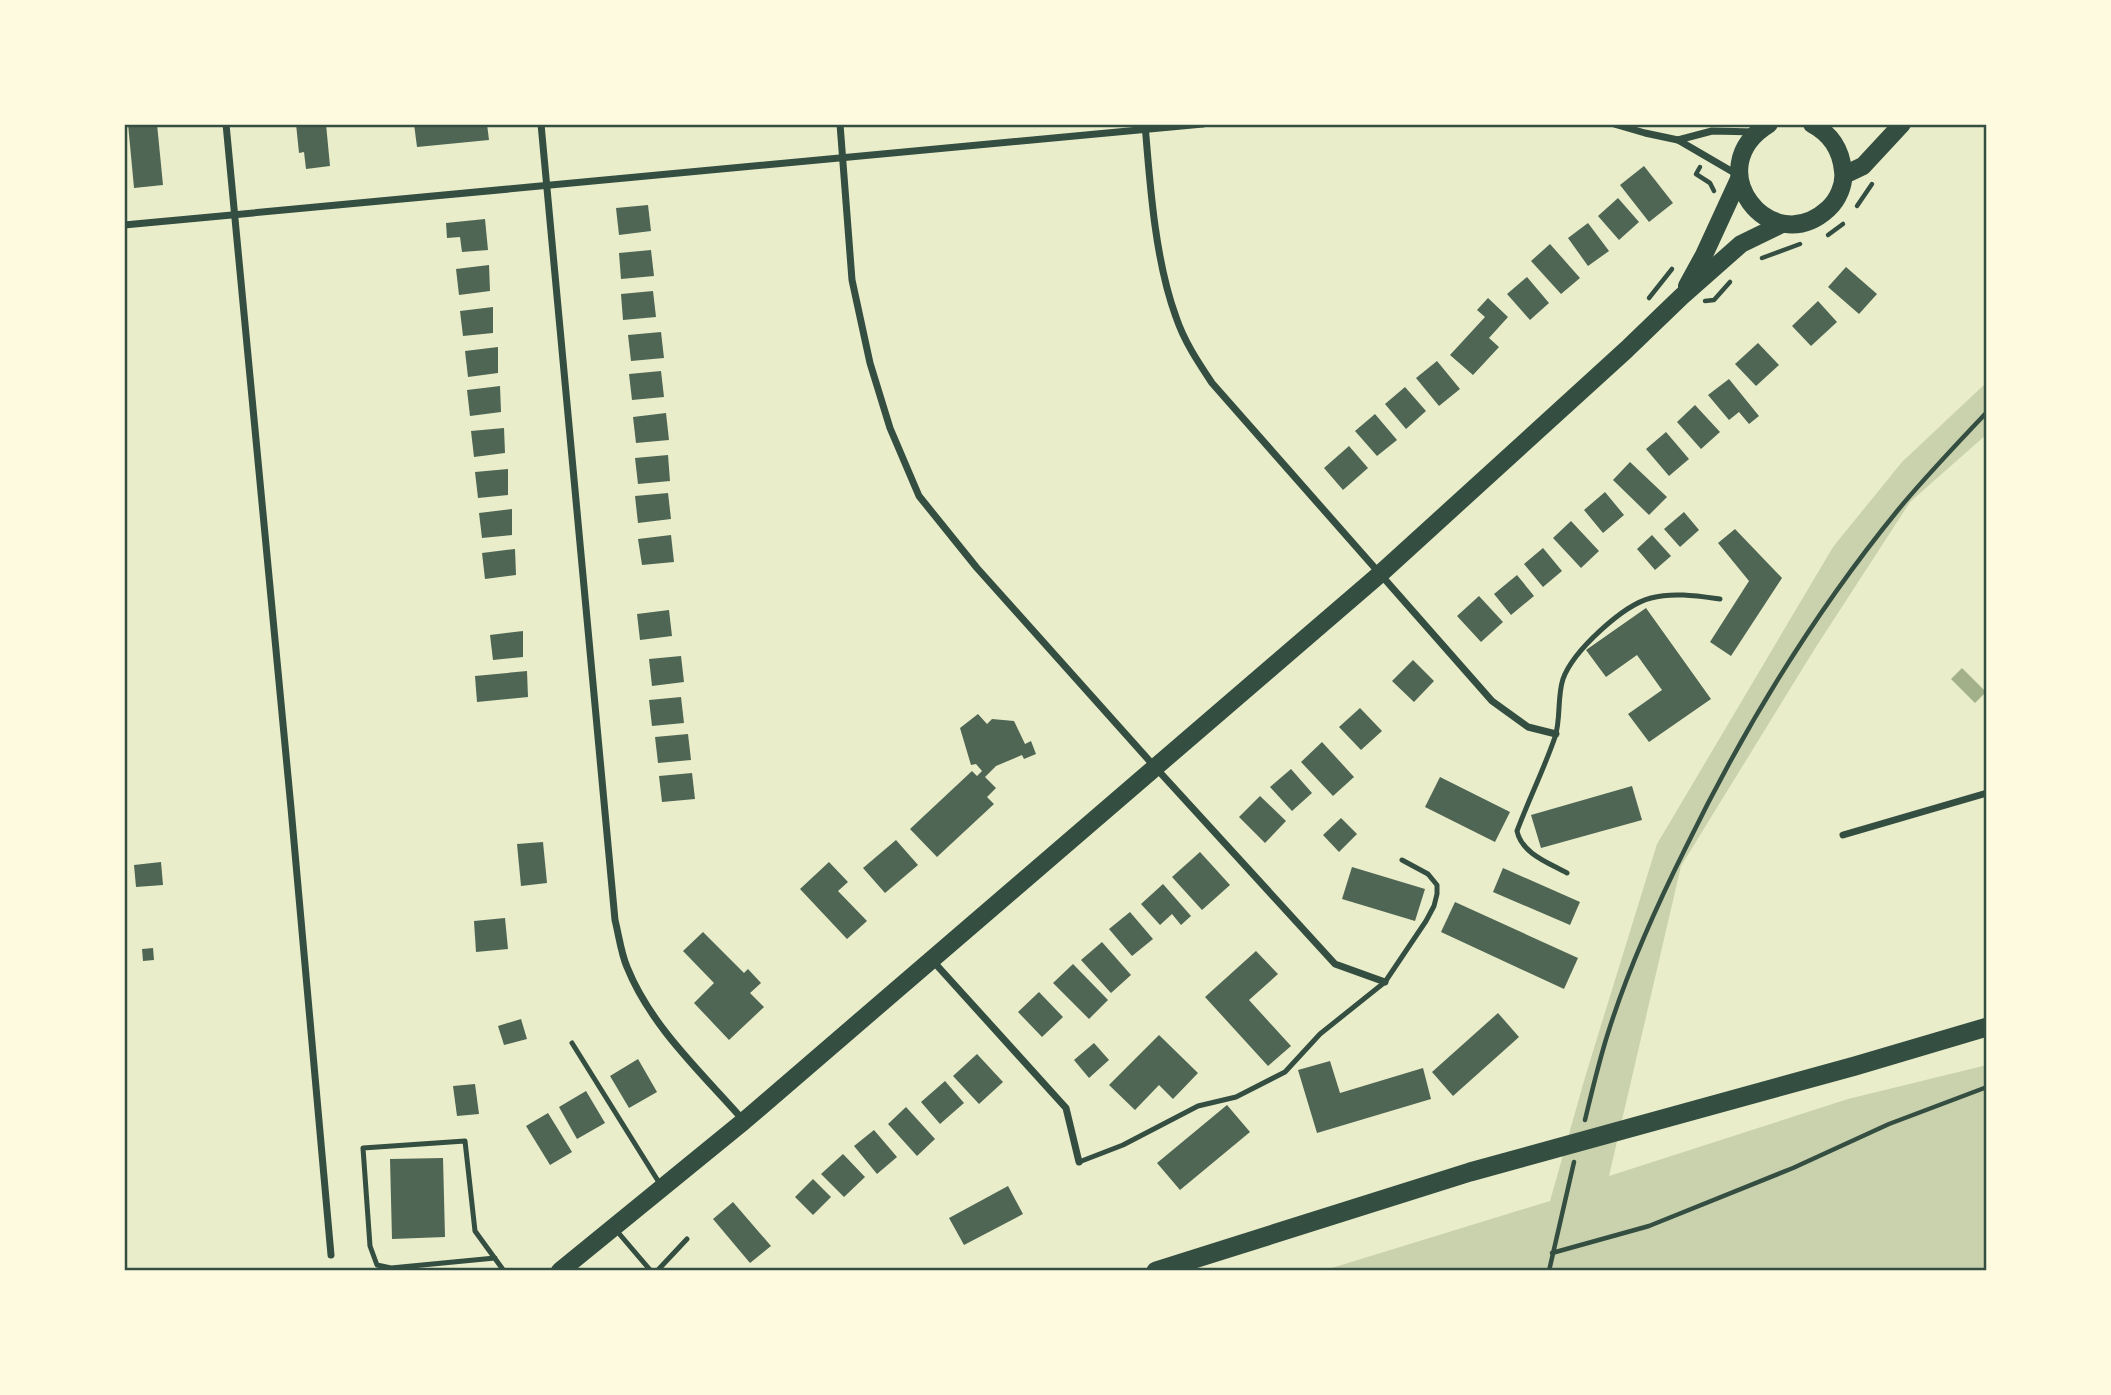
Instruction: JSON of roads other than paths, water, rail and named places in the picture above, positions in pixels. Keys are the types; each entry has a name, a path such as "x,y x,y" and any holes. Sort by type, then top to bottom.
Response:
{"highway":[{"path":"1156,1271 1470,1172 1987,1027"}],"main road":[{"path":"1844,175 1863,166 1902,124"},
{"path":"1763,128 1745,145 1739,162 1739,178 1744,195 1753,209 1767,219 1782,224 1800,224 1817,218 1830,207 1840,192 1844,175 1842,158 1825,126"},
{"path":"1681,297 1704,255 1739,178"},
{"path":"560,1271 744,1121 1380,574 1741,244 1782,224"}],"street":[{"path":"226,124 331,1255"},
{"path":"541,124 615,920 626,965 645,1004 661,1027 744,1121"},
{"path":"840,124 852,280 870,363 890,428 919,496 977,568 1335,964 1385,982"},
{"path":"124,225 1145,127 1203,124"},
{"path":"1614,124 1678,139 1739,178"},
{"path":"1145,127 1160,260 1176,317 1195,358 1212,383 1492,701 1528,727 1556,734"},
{"path":"1678,139 1712,131 1763,128"},
{"path":"1843,835 1987,793"},
{"path":"932,959 1066,1108 1079,1162"}],"lane":[{"path":"1567,873 1535,856 1519,839 1517,831 1556,734 1563,680 1571,662 1592,637 1637,602 1653,597 1693,595 1720,599"},
{"path":"1079,1162 1122,1145 1198,1106 1236,1097 1284,1072 1320,1034 1385,982 1426,920 1437,894 1437,885 1428,874 1402,860"},
{"path":"572,1043 662,1187"},
{"path":"495,1258 391,1268 377,1265 370,1246 363,1148 465,1141 475,1231 495,1258 504,1271"},
{"path":"614,1227 651,1271"},
{"path":"656,1271 687,1239"},
{"path":"636,1267 643,1261"}]}
